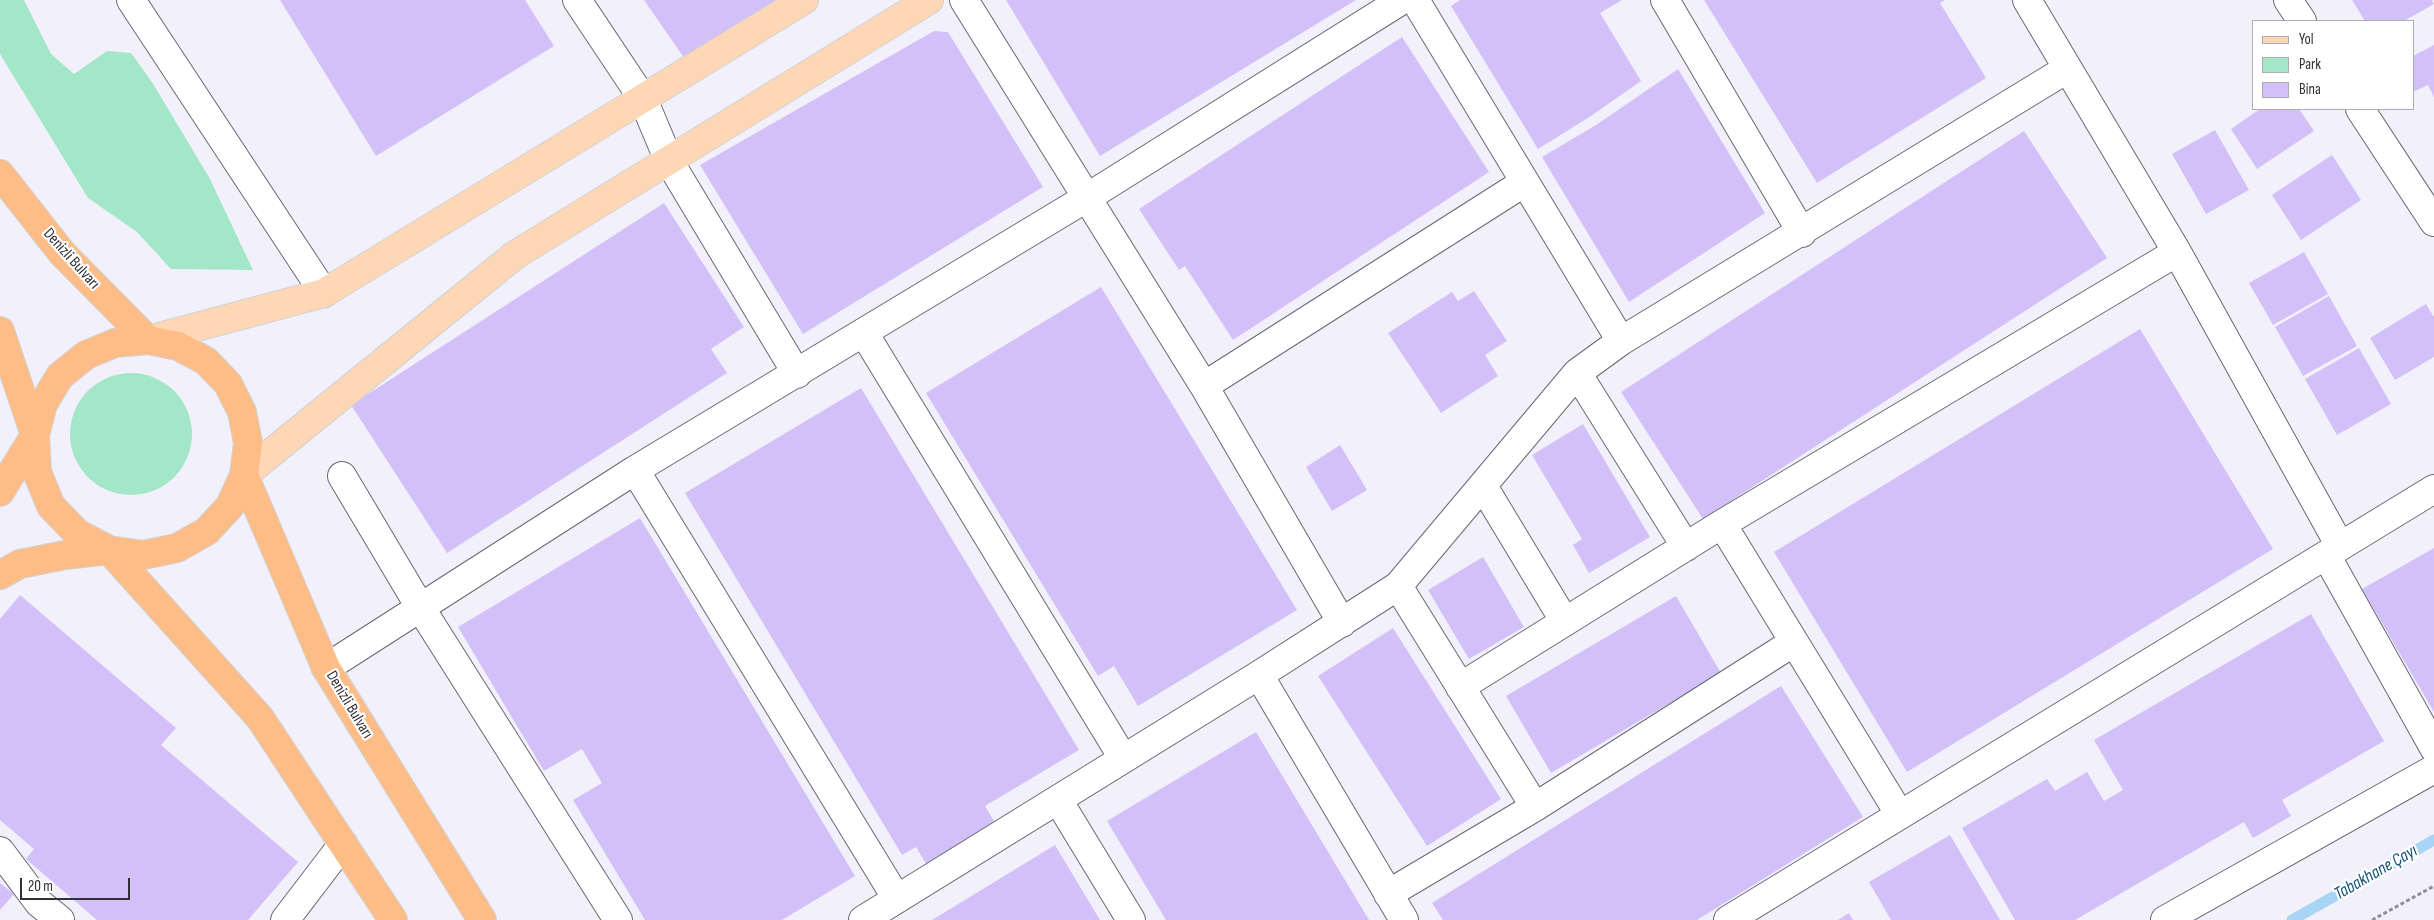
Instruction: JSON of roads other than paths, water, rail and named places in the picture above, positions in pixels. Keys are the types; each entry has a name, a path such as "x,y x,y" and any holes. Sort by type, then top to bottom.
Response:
{"highway":[{"name":"Denizli Bulvarı","path":"0,174 62,253 148,340"},
{"path":"0,331 35,435 37,472 51,506 76,533 109,550 260,718 393,920"},
{"path":"0,492 35,435 43,404 60,376 86,355 116,343 148,340 178,346 206,361 228,384 242,412 248,443 244,475 230,506 207,531 177,548 143,555 109,550 66,555 20,564 0,575"},
{"name":"Denizli Bulvarı","path":"244,475 326,668 482,920"}],"main road":[{"path":"148,340 324,293 804,0"},
{"path":"244,475 515,254 929,0"}],"street":[{"path":"130,0 324,293"},
{"path":"577,0 643,99 669,161 796,374"},
{"path":"964,0 1204,386 1342,623"},
{"path":"326,668 635,470 1088,197 1402,0"},
{"path":"1415,0 1621,341"},
{"path":"1665,0 1802,233"},
{"path":"2027,0 2177,252 2434,748"},
{"path":"2288,0 2301,20"},
{"path":"867,919 1342,623 1398,586 1577,373 1621,341 1802,233 2067,68"},
{"path":"2361,110 2434,222"},
{"path":"1204,386 1525,182"},
{"path":"1460,687 1722,524 2177,252"},
{"path":"864,333 1123,758"},
{"path":"1577,373 1686,547"},
{"path":"635,470 897,899"},
{"path":"342,476 420,608 618,920"},
{"path":"1482,486 1565,622"},
{"path":"1728,920 2434,489"},
{"path":"1722,524 1900,815"},
{"path":"1398,586 1535,807"},
{"path":"1388,894 1535,807 1794,642"},
{"path":"1259,675 1404,920"},
{"path":"2165,920 2434,769"},
{"path":"1058,800 1131,920"},
{"path":"285,920 343,844"},
{"path":"0,851 32,912 60,920"}],"waterway":[{"name":"Tabakhane Çayı","path":"2292,920 2434,840"}]}
